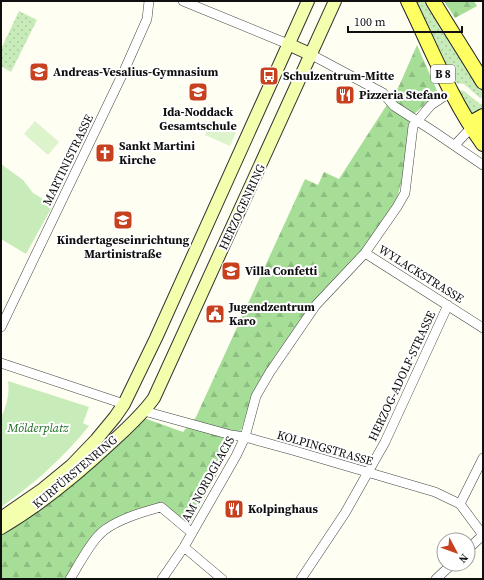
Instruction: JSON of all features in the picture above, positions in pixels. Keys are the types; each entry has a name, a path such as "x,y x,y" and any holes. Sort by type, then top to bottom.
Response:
{"main road":[{"name":"HERZOGENRING","path":"124,404 156,338 308,1"},
{"name":"HERZOGENRING","path":"144,411 154,398 335,1"},
{"name":"B 8","path":"408,1 452,91 477,130 483,144"},
{"name":"B 8","path":"433,1 483,82"},
{"path":"288,44 310,54"},
{"path":"477,130 474,121 483,116"},
{"path":"124,404 144,411"},
{"name":"KURFÜRSTENRING","path":"1,518 43,490 71,466 96,440 124,404"},
{"name":"KURFÜRSTENRING","path":"1,528 49,497 92,460 144,411"}],"street":[{"name":"MARTINISTRASSE","path":"1,327 36,256 52,218 86,152 147,19 149,1"},
{"path":"183,1 288,44"},
{"path":"310,54 383,94 394,106 418,120 483,165"},
{"name":"AM NORDGLACIS","path":"162,579 184,547 236,456 245,437 256,396 270,372 316,305 365,253 405,193 413,126 431,105 452,91"},
{"path":"455,145 468,131 477,130"},
{"name":"WYLACKSTRASSE","path":"365,253 483,328"},
{"name":"HERZOG-ADOLF-STRASSE","path":"301,579 345,513 388,436 448,305"},
{"path":"1,363 124,404"},
{"name":"KOLPINGSTRASSE","path":"144,411 231,436 245,437 292,450 435,492 460,504 483,535"},
{"path":"460,504 483,458"},
{"path":"70,579 98,535 106,528 149,510 161,507 192,533"},
{"path":"184,547 222,579"},
{"path":"436,579 443,572"}],"green space":[{"path":"413,1 427,1 465,58 483,90 483,97 480,98 464,84 453,83"},
{"path":"444,1 474,1 477,6 455,18"},
{"path":"19,11 37,20 11,72 1,66 1,49"},
{"path":"417,45 438,93 414,114 409,123 403,176 398,195 390,213 252,395 242,428 190,524 162,504 104,528 68,579 1,579 1,532 144,418 183,432 196,417 305,179 318,185 324,172 339,179 399,86"},
{"path":"455,89 464,91 480,104 483,103 483,111 471,118"},
{"path":"35,121 59,142 48,155 24,134"},
{"path":"212,121 236,132 230,146 205,135"},
{"path":"1,164 23,180 33,193 53,205 26,254 1,239"},
{"name":"Mölderplatz","path":"8,381 89,407 83,423 89,426 48,470 1,507 1,418 7,400"}],"place":[{"name":"Andreas-Vesalius-Gymnasium","path":"39,72"},
{"name":"Schulzentrum-Mitte","path":"269,76"},
{"name":"Ida-Noddack Gesamtschule","path":"198,92"},
{"name":"Pizzeria Stefano","path":"345,95"},
{"name":"Sankt Martini Kirche","path":"105,153"},
{"name":"Kindertageseinrichtung Martinistraße","path":"123,220"},
{"name":"Villa Confetti","path":"231,271"},
{"name":"Jugendzentrum Karo","path":"215,314"},
{"name":"Kolpinghaus","path":"234,509"}]}
